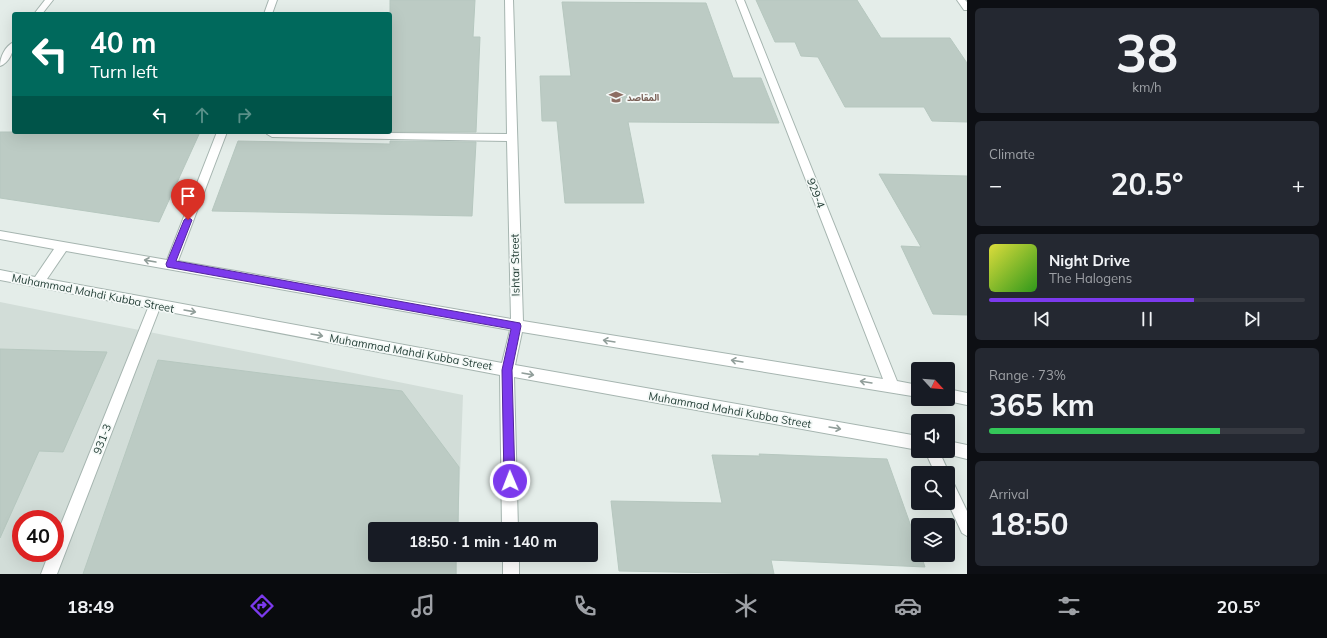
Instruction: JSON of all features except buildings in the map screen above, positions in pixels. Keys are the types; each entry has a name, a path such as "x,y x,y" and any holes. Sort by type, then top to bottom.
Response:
{"street":[{"path":"40,12 49,0"},
{"path":"269,12 273,0"},
{"name":"Ishtar Street","path":"509,0 516,326 507,370 510,522"},
{"name":"929-4","path":"740,0 892,386"},
{"path":"961,0 967,8"},
{"path":"0,63 12,48"},
{"path":"171,264 221,134"},
{"path":"272,134 512,138"},
{"path":"0,235 516,326 911,389"},
{"path":"38,282 63,246"},
{"name":"Muhammad Mahdi Kubba Street","path":"0,275 507,370 911,442"},
{"name":"931-3","path":"49,574 155,305"},
{"path":"955,397 967,399"},
{"path":"955,449 967,452"},
{"path":"955,502 967,528"},
{"path":"511,562 511,574"}],"shaded area":[{"path":"0,302 463,395 458,522 368,522 368,562 457,562 457,574 0,574"}],"place":[{"name":"المقاصد","path":"616,97"}],"route":[{"path":"188,220 171,264 516,326 507,370 510,481"}]}
